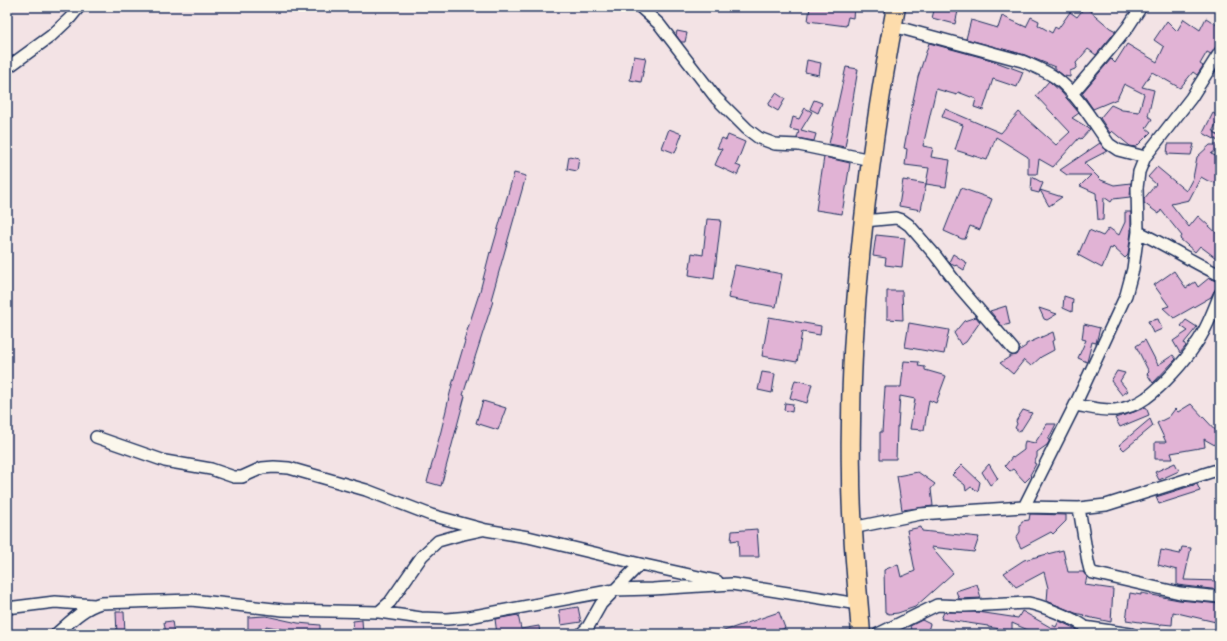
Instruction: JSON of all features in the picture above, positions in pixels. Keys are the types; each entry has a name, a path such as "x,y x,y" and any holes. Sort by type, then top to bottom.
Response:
{"highway":[{"path":"861,634 852,528 851,476 851,410 857,285 871,160 896,7"}],"street":[{"path":"7,68 51,36 79,7"},
{"path":"640,7 659,24 716,98 759,138 775,144 799,145 871,160"},
{"path":"1072,94 1121,37 1141,7"},
{"path":"893,26 1022,61 1055,78 1072,94 1109,144 1118,150 1145,157"},
{"path":"1024,507 1075,405 1126,295 1133,269 1138,232 1136,188 1139,172 1145,157 1191,98 1220,52"},
{"path":"864,221 896,218 909,225 935,255 961,289 1013,349"},
{"path":"1138,232 1159,242 1196,264 1220,275"},
{"path":"1075,405 1104,410 1116,410 1146,399 1169,376 1196,344 1206,328 1220,294"},
{"path":"96,437 165,461 211,469 234,477 242,478 262,468 289,468 366,490 431,515 486,530 528,537 732,584 858,604"},
{"path":"852,528 920,514 1024,507 1079,508 1106,505 1220,469"},
{"path":"1079,508 1088,562 1090,570 1093,573 1180,593 1220,597"},
{"path":"379,612 390,602 422,556 438,541 486,530"},
{"path":"581,634 588,627 601,604 640,564"},
{"path":"56,634 82,612 101,603 191,600 283,610 379,612 422,618 447,619 469,617 614,590 732,584"},
{"path":"7,608 55,602 94,605"},
{"path":"878,634 931,607 942,604 965,606 1028,603 1038,605 1081,624 1086,630 1131,634"}],"building":[{"path":"810,7 854,7 853,18 848,17 846,26 808,21"},
{"path":"935,7 959,7 955,24 932,18"},
{"path":"1084,8 1089,10 1110,28 1116,31 1096,55 1088,49 1076,63 1077,66 1075,69 1070,71 1070,77 1064,76 1055,69 1055,67 1025,55 966,39 971,20 998,28 1002,16 1026,27 1031,17 1039,21 1038,25 1052,33 1055,27 1058,29 1070,12 1077,17"},
{"path":"1206,18 1220,26 1220,43 1211,54 1207,52 1200,64 1203,66 1197,75 1193,72 1180,88 1152,72 1142,87 1154,90 1148,116 1152,119 1146,128 1151,132 1136,147 1130,146 1112,131 1110,133 1100,118 1111,105 1122,110 1139,112 1144,94 1124,84 1117,99 1093,109 1082,93 1111,59 1115,63 1127,44 1157,62 1164,47 1154,40 1167,21 1177,31 1184,19 1200,30"},
{"path":"677,31 687,33 685,42 681,42 676,35"},
{"path":"929,43 988,59 1023,72 1017,87 993,79 983,110 974,107 976,99 958,92 957,95 936,89 923,146 933,148 931,157 950,160 946,187 926,184 929,168 905,165 907,149 904,148 911,110 918,77"},
{"path":"634,56 646,58 641,82 630,80"},
{"path":"807,60 821,63 819,75 805,72"},
{"path":"846,67 858,69 845,147 829,144"},
{"path":"1049,81 1062,93 1079,113 1072,118 1090,129 1081,139 1079,138 1053,167 1039,159 1037,174 1028,174 1028,157 996,137 987,160 955,150 963,125 942,117 945,109 1001,133 1019,112 1056,145 1070,132 1036,96"},
{"path":"776,93 785,99 778,111 768,105"},
{"path":"814,100 822,103 818,113 810,109"},
{"path":"805,108 812,112 801,130 816,134 814,141 797,138 799,131 790,129 793,117 799,119"},
{"path":"1213,113 1220,117 1213,130 1220,139 1220,142 1203,133"},
{"path":"669,129 682,134 675,153 662,148"},
{"path":"728,135 745,142 736,165 741,167 737,175 715,165 722,149 717,148 722,138 726,140"},
{"path":"1100,143 1107,151 1084,163 1101,180 1114,185 1131,183 1130,197 1113,199 1111,202 1104,197 1103,220 1098,220 1096,193 1080,186 1091,175 1067,175 1060,170"},
{"path":"1168,144 1194,144 1191,155 1167,154"},
{"path":"1210,145 1220,145 1220,147 1211,154 1220,158 1220,184 1208,181 1201,177 1189,200 1171,204 1189,227 1198,216 1220,236 1220,261 1200,246 1195,252 1180,239 1182,236 1161,210 1159,214 1144,203 1144,199 1156,184 1148,177 1157,167 1186,191 1193,178 1197,157"},
{"path":"569,156 579,158 577,171 567,169"},
{"path":"824,157 850,163 842,214 816,210"},
{"path":"514,173 526,176 491,300 493,301 463,395 465,396 441,486 427,482 465,341 464,340 480,291"},
{"path":"1032,177 1043,183 1039,193 1031,191"},
{"path":"903,180 926,184 921,210 899,206"},
{"path":"961,188 992,199 980,230 970,226 965,239 944,231"},
{"path":"1040,190 1062,197 1049,206"},
{"path":"1125,212 1131,212 1131,232 1128,255 1125,258 1113,247 1112,249 1110,248 1102,268 1078,255 1089,230 1103,236 1109,228 1119,235 1125,222"},
{"path":"707,219 721,220 714,279 689,275 692,253 703,255"},
{"path":"876,235 905,238 902,267 885,265 886,258 873,256"},
{"path":"953,254 967,263 964,270 949,262"},
{"path":"735,265 782,274 776,307 728,298"},
{"path":"1174,271 1186,288 1195,282 1198,287 1209,278 1220,283 1220,285 1211,297 1174,318 1163,308 1169,306 1154,285"},
{"path":"887,291 902,291 903,320 887,319"},
{"path":"1064,296 1073,299 1072,312 1063,308"},
{"path":"1006,306 1010,324 1002,326 990,311"},
{"path":"1039,308 1057,314 1047,320 1044,319"},
{"path":"769,317 821,326 820,335 802,332 797,362 762,356"},
{"path":"976,317 980,322 966,342 961,345 954,333 964,321"},
{"path":"1158,319 1162,329 1153,333 1148,321"},
{"path":"1186,320 1197,327 1184,343 1186,346 1180,353 1173,341 1188,331 1181,326"},
{"path":"909,323 949,330 944,354 905,347"},
{"path":"1084,324 1100,328 1096,343 1092,342 1087,362 1078,358 1086,340 1082,339"},
{"path":"1053,332 1055,340 1052,341 1054,350 1041,357 1031,366 1024,360 1013,374 1000,363 1011,356 1017,355 1020,350 1026,346 1026,344"},
{"path":"1145,340 1158,365 1173,355 1176,359 1153,383 1147,374 1149,372 1136,346"},
{"path":"904,361 919,362 918,366 925,367 925,370 946,376 936,403 929,400 924,430 910,429 915,399 900,396 896,459 880,459 880,432 882,432 885,387 901,387"},
{"path":"1117,371 1125,373 1120,381 1128,391 1122,395 1111,381"},
{"path":"762,372 775,374 772,393 758,390"},
{"path":"795,380 812,384 807,403 790,398"},
{"path":"483,401 506,408 498,430 476,423"},
{"path":"785,403 793,404 792,412 784,410"},
{"path":"1191,404 1220,435 1220,448 1204,439 1205,447 1171,453 1173,459 1155,459 1155,442 1166,442 1157,423 1169,417 1175,409 1178,412"},
{"path":"1146,407 1149,415 1120,427 1115,418 1134,412"},
{"path":"1023,410 1032,413 1020,432 1015,428 1017,424 1016,421"},
{"path":"1150,419 1153,426 1124,450 1119,445"},
{"path":"1047,424 1056,424 1047,445 1037,452 1037,457 1034,463 1036,464 1030,475 1031,476 1025,482 1013,469 1010,471 1005,466 1012,457 1013,458 1024,450 1025,441 1035,443"},
{"path":"1175,463 1179,471 1159,480 1155,472"},
{"path":"989,464 998,479 990,485 982,472"},
{"path":"962,465 980,482 978,491 971,487 966,491 965,485 952,475"},
{"path":"918,472 935,484 931,489 933,506 902,510 897,476"},
{"path":"1197,484 1200,491 1159,504 1156,497"},
{"path":"1030,514 1066,515 1066,521 1053,534 1051,532 1021,548 1016,538 1020,532 1022,521 1029,520"},
{"path":"921,527 922,531 979,537 974,552 931,547 953,573 915,607 898,613 889,614 885,612 884,570 898,564 901,577 915,571 907,530"},
{"path":"757,529 759,557 739,557 738,540 731,541 732,531"},
{"path":"1182,547 1191,548 1184,580 1220,581 1220,590 1177,585 1177,570 1158,565 1161,550 1180,554"},
{"path":"1063,550 1068,572 1083,572 1087,577 1085,585 1113,589 1111,622 1083,616 1084,615 1075,613 1047,601 1048,588 1044,572 1016,587 1004,573 1024,560"},
{"path":"977,584 981,598 959,599 956,591"},
{"path":"1130,593 1141,595 1141,593 1179,600 1220,604 1220,623 1173,612 1172,625 1126,620"},
{"path":"578,607 581,622 561,625 559,610"},
{"path":"1022,611 1050,627 1052,625 1056,627 1059,621 1076,629 1081,634 1037,634 1012,623 1012,631 941,619 944,612 978,612 1018,618"},
{"path":"116,612 124,612 125,634 117,634"},
{"path":"779,612 785,628 769,634 718,634 718,633"},
{"path":"518,615 521,629 539,626 540,634 497,634 495,619"},
{"path":"266,616 298,623 320,625 320,634 291,634 291,631 266,626 266,634 248,634 248,617"},
{"path":"362,620 363,634 354,634 353,621"},
{"path":"922,620 930,624 927,634 912,634 910,626"},
{"path":"172,621 174,634 166,634 164,622"}]}
